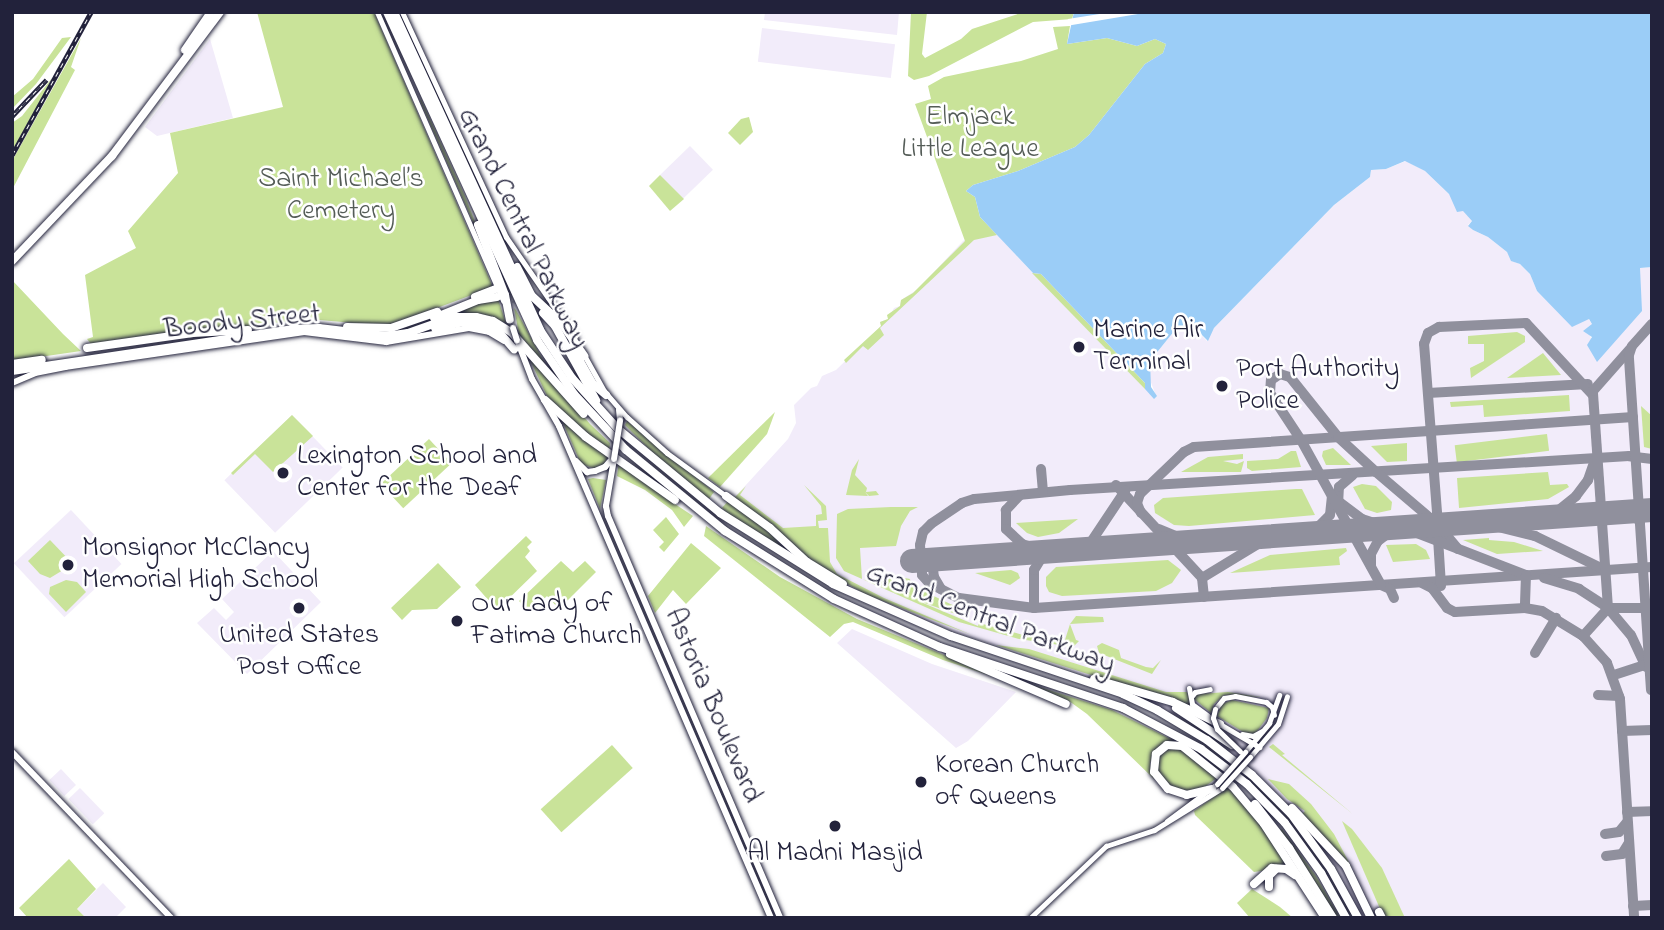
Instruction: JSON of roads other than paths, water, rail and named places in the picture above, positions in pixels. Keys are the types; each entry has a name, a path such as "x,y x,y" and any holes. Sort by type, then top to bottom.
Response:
{"highway":[{"path":"12,254 103,158 213,12"},
{"path":"13,261 112,156 220,12"},
{"name":"Grand Central Parkway","path":"387,12 544,351 578,398 626,450 706,517 801,580 916,637 1117,705 1164,727 1201,750 1247,784 1285,823 1321,873 1346,918"},
{"name":"Grand Central Parkway","path":"394,12 543,335 572,378 687,489 745,531 810,572 862,598 951,636 1146,704 1228,755 1262,784 1299,824 1332,869 1358,918"},
{"path":"461,175 505,295 511,324"},
{"path":"473,184 528,290 564,327 584,356"},
{"path":"12,364 77,357 306,322 373,329 402,325 498,293"},
{"path":"606,395 593,384 565,334 543,314 557,329 585,384 618,424"},
{"path":"408,333 463,316 482,318 503,326 520,341 596,426 626,450"},
{"path":"109,352 300,328 325,328 376,336 408,333 453,323 477,323 496,330 515,345"},
{"path":"87,348 193,333 248,330"},
{"path":"12,371 77,357"},
{"path":"545,400 592,441 677,502 706,517"},
{"path":"726,496 770,528 812,566 862,598"},
{"path":"916,637 960,660 1066,704"},
{"path":"1063,673 1124,687 1182,706 1220,724"},
{"path":"1124,687 1192,717 1245,753"},
{"path":"1217,787 1189,795 1171,791 1154,772 1156,754 1167,745 1179,745 1222,777 1259,817 1325,918"},
{"path":"1201,750 1263,812 1333,918"},
{"path":"1228,755 1285,801 1338,855 1352,876 1371,918"},
{"path":"1254,884 1269,870 1280,868 1294,874 1312,898"},
{"path":"1269,887 1269,874 1280,868"}],"main road":[{"path":"377,12 511,324"},
{"path":"402,12 503,231 568,325 606,395 667,453 726,496"},
{"name":"Astoria Boulevard","path":"511,324 515,345 570,454 771,918"},
{"name":"Boody Street","path":"12,383 35,373 304,332 386,342 469,328 492,334 515,345"},
{"path":"570,454 587,472 603,469 613,459 619,410"},
{"name":"Astoria Boulevard","path":"613,459 606,510 780,918"},
{"path":"1189,688 1192,704 1256,746"},
{"path":"1192,704 1192,694 1210,689"},
{"path":"1245,753 1217,729 1213,718 1214,709 1226,697 1272,699 1279,695 1274,715 1256,746"},
{"path":"1030,918 1104,847 1159,827 1217,787 1245,753 1278,724 1287,696"},
{"path":"1244,698 1268,703 1274,715"},
{"path":"1233,731 1253,736 1269,723"},
{"path":"12,752 171,918"},
{"path":"1159,827 1217,787"}],"water":[{"path":"1074,12 1652,12 1652,267 1640,268 1642,311 1597,362 1587,345 1592,337 1583,331 1592,324 1589,319 1572,327 1537,291 1530,274 1520,264 1511,261 1507,252 1488,237 1468,226 1472,221 1463,211 1457,212 1449,194 1425,171 1405,161 1386,169 1371,170 1370,177 1334,205 1214,328 1208,341 1194,327 1175,330 1150,361 1151,387 1157,396 1154,399 1145,389 1145,383 1041,274 1033,273 980,217 975,197 966,191 973,185 1018,171 1075,147 1089,135 1145,64 1163,53 1166,44 1155,39 1137,46 1107,38 1067,44"}],"tunnel":[{"path":"501,297 523,301 540,311"}],"railway":[{"path":"12,155 91,12"},
{"path":"12,116 46,80"}],"place":[{"name":"Marine Air Terminal","path":"1079,347"},
{"name":"Port Authority Police","path":"1222,386"},
{"name":"Lexington School and Center for the Deaf","path":"283,473"},
{"name":"Monsignor McClancy Memorial High School","path":"68,565"},
{"name":"United States Post Office","path":"299,608"},
{"name":"Our Lady of Fatima Church","path":"457,621"},
{"name":"Korean Church of Queens","path":"921,782"},
{"name":"Al Madni Masjid","path":"835,826"}],"park label":[{"name":"Elmjack Little League","path":"970,134"},
{"name":"Saint Michael’s Cemetery","path":"341,196"}]}
